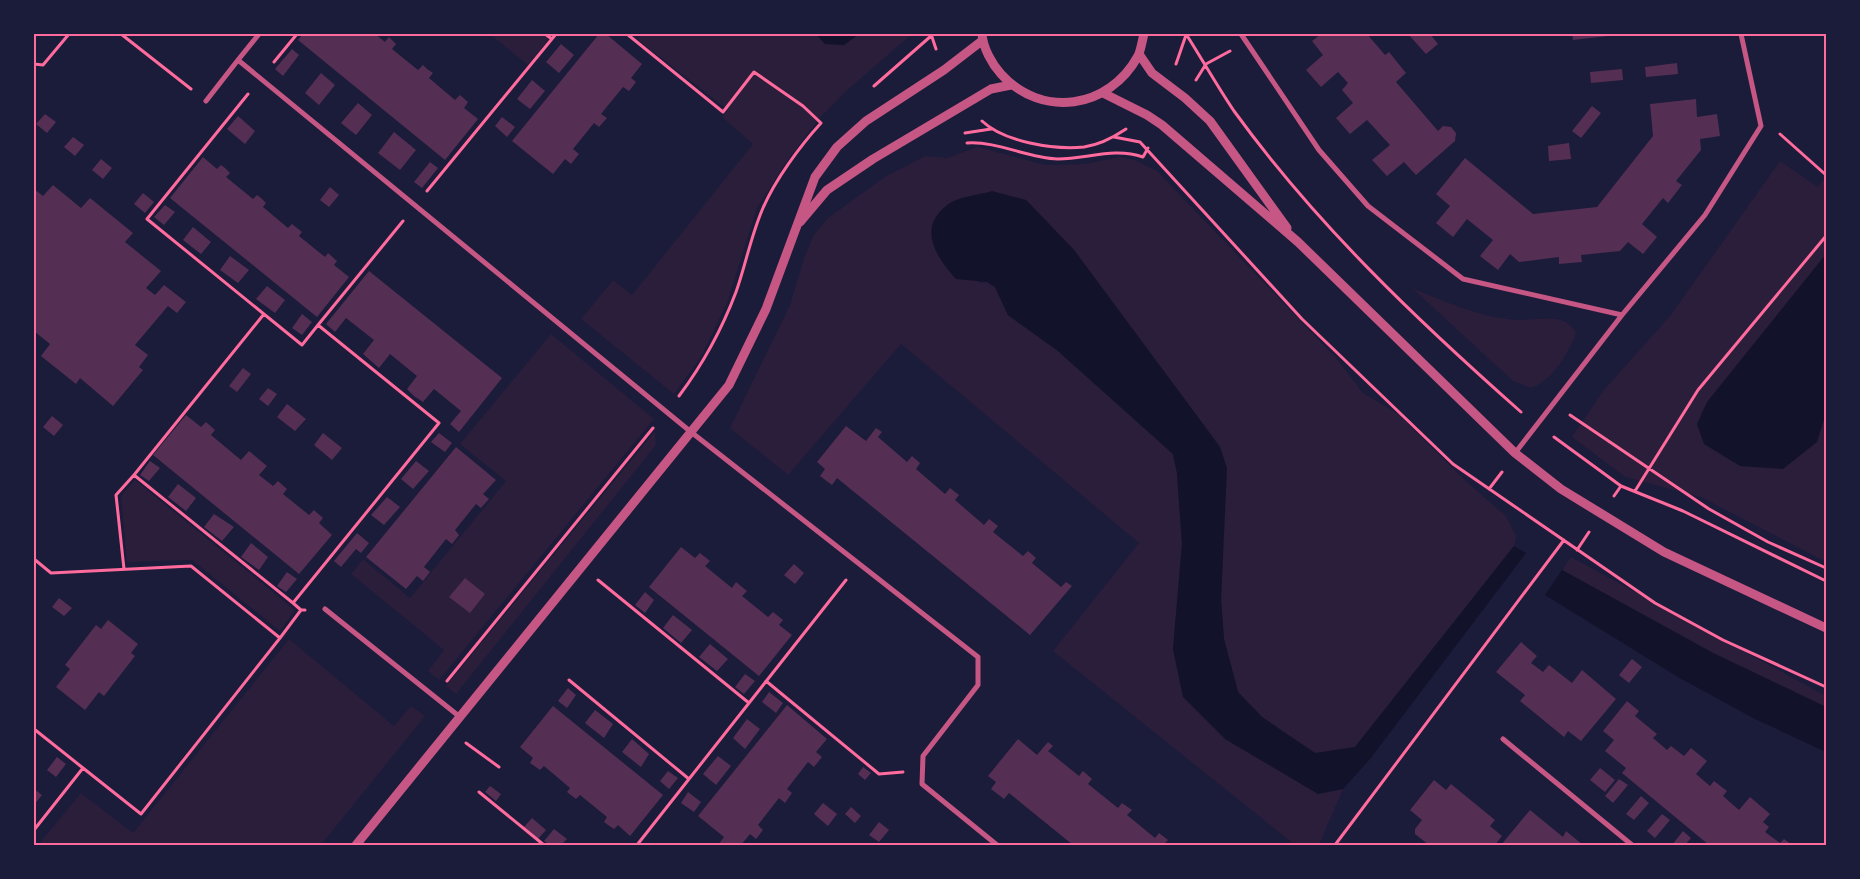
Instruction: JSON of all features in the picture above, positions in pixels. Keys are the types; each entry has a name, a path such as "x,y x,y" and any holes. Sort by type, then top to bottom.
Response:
{"street":[{"path":"206,101 258,34"},
{"path":"356,845 729,385 766,309 815,177 837,147 866,121 944,70 982,37 994,67 1011,85 1038,100 1069,103 1093,98 1124,77 1139,54 1144,34"},
{"path":"1241,34 1319,150 1368,206 1463,279 1622,315"},
{"path":"1515,453 1622,315 1705,215 1761,126 1741,34"},
{"path":"1139,54 1152,73 1185,98 1210,121 1298,242"},
{"path":"238,60 691,432 978,656 978,685 923,756 922,784 997,845"},
{"path":"795,228 827,190 873,159 991,89 1011,85"},
{"path":"1103,93 1147,114 1162,125 1298,242 1515,453 1561,489 1664,552 1826,628"},
{"path":"325,609 460,718"},
{"path":"1503,739 1632,845"}],"path":[{"path":"34,64 43,65 49,61 69,34"},
{"path":"121,34 228,119"},
{"path":"297,34 147,219 302,345 556,34"},
{"path":"545,34 552,39"},
{"path":"626,34 723,112 754,72 803,106 821,122"},
{"path":"931,34 944,70"},
{"path":"1186,34 1233,109 1265,150 1360,262 1449,348 1537,425 1621,486 1683,511 1826,581"},
{"path":"965,104 991,129 1012,138 1053,146 1084,147 1114,137 1140,142 1302,319 1453,464 1655,603 1723,640 1826,687"},
{"path":"1761,126 1777,130 1826,175"},
{"path":"1635,491 1659,456 1678,419 1698,390 1826,236"},
{"path":"124,569 116,495 264,314"},
{"path":"293,603 439,423 318,325"},
{"path":"1553,403 1648,470 1709,509 1768,542 1826,568"},
{"path":"134,475 301,610 325,609"},
{"path":"1335,845 1564,540"},
{"path":"34,559 51,572 191,566 280,638"},
{"path":"637,845 859,564"},
{"path":"629,606 749,703"},
{"path":"34,729 141,814 301,610"},
{"path":"569,680 689,779"},
{"path":"766,682 879,774 923,771"},
{"path":"450,730 499,767"},
{"path":"34,830 83,768"},
{"path":"479,792 544,845"}],"shaded area":[{"path":"490,34 553,34 528,65"},
{"path":"641,34 816,34 825,44 844,45 859,34 912,34 844,93 818,120 787,161 757,208 727,303 701,357 674,394 581,319 613,280 632,295 753,144 722,117 728,110 637,39"},
{"path":"816,34 859,34 844,45 825,44"},
{"path":"978,147 1045,165 1085,164 1120,157 1135,160 1157,171 1336,358 1363,393 1398,414 1469,484 1506,516 1516,536 1514,546 1355,747 1315,754 1262,717 1238,692 1224,639 1221,600 1223,556 1220,447 1074,250 1026,200 978,283 987,282 995,287 1008,315 1058,351 1173,454 1177,473 1182,544 1173,649 1184,697 1318,794 1343,789 1319,845 1295,845 1053,651 1139,543 901,344 788,475 730,428 790,305 804,258 814,235 828,218 885,177 925,156 947,158"},
{"path":"1780,161 1818,187 1826,176 1826,562 1701,497 1625,477 1572,437 1603,391 1670,316"},
{"path":"992,191 1026,200 1074,250 1220,447 1227,468 1221,600 1224,639 1238,692 1262,717 1315,753 1355,747 1514,546 1526,553 1370,759 1343,789 1318,794 1225,739 1183,697 1173,649 1182,544 1177,473 1173,454 1058,351 1008,315 995,287 987,282 956,279 941,261 932,241 931,231 934,221 940,212 954,201"},
{"path":"1826,254 1826,413 1817,442 1783,469 1740,466 1704,444 1697,424 1707,402"},
{"path":"1412,288 1489,316 1516,320 1558,319 1571,326 1576,333 1569,349 1553,373 1531,388 1513,381"},
{"path":"551,334 654,419 439,680 428,671 444,650 351,574 363,559 410,598 506,481 460,444"},
{"path":"655,431 656,445 456,694 446,686"},
{"path":"135,480 295,610 280,631 192,560 127,562 121,496"},
{"path":"1571,557 1826,696 1826,707 1713,653 1562,570"},
{"path":"1562,570 1713,653 1826,707 1826,752 1755,719 1678,677 1545,595"},
{"path":"289,639 394,726 411,706 425,716 321,845 38,845 81,793 133,833"}],"building":[{"path":"303,34 375,34 385,42 389,37 396,44 392,49 418,70 423,65 433,73 429,78 455,100 460,95 468,102 464,108 478,119 445,160 298,40"},
{"path":"599,34 606,34 642,64 631,78 636,82 629,91 623,87 601,114 607,118 599,127 594,123 573,149 579,154 571,164 565,159 553,174 512,141"},
{"path":"1321,34 1367,34 1385,55 1389,52 1406,73 1396,82 1438,131 1443,126 1451,127 1456,133 1455,141 1416,175 1404,162 1387,176 1372,160 1390,145 1367,120 1350,134 1336,118 1353,103 1342,90 1348,83 1338,72 1321,87 1306,70 1323,55 1312,41"},
{"path":"1408,34 1430,34 1438,44 1426,54"},
{"path":"1572,34 1617,34 1617,35 1573,40"},
{"path":"561,44 574,55 559,73 546,62"},
{"path":"292,49 299,55 283,76 275,69"},
{"path":"1677,63 1678,74 1646,77 1645,67"},
{"path":"1622,69 1623,80 1591,83 1590,72"},
{"path":"321,73 335,85 319,105 305,93"},
{"path":"532,80 545,91 530,109 517,99"},
{"path":"1696,99 1697,117 1717,114 1720,136 1700,139 1701,150 1676,181 1682,185 1668,203 1663,198 1642,224 1657,237 1643,254 1628,242 1620,251 1581,255 1582,262 1559,264 1559,257 1519,262 1510,254 1498,270 1480,256 1493,240 1467,219 1453,237 1436,223 1450,206 1436,194 1465,158 1533,214 1597,207 1653,136 1650,104"},
{"path":"358,103 372,115 356,135 341,123"},
{"path":"1592,106 1601,113 1581,138 1572,131"},
{"path":"45,114 56,122 47,133 36,124"},
{"path":"238,116 255,131 245,144 227,129"},
{"path":"502,117 515,127 507,137 495,126"},
{"path":"394,132 416,150 400,170 378,153"},
{"path":"73,137 84,145 75,156 64,147"},
{"path":"1569,143 1571,159 1549,161 1548,146"},
{"path":"203,157 217,169 221,165 225,168 230,173 226,177 253,199 257,195 261,198 266,203 263,207 288,228 292,224 302,232 299,236 325,257 328,253 337,261 334,265 349,277 317,317 170,198"},
{"path":"101,159 112,168 103,179 92,170"},
{"path":"430,162 438,168 422,188 414,182"},
{"path":"53,185 81,208 90,198 133,233 125,242 161,271 146,288 155,295 164,285 186,302 177,313 168,306 135,345 148,355 139,367 143,370 113,406 80,378 76,384 41,356 50,344 34,331 34,189 43,196"},
{"path":"330,187 339,195 329,207 320,200"},
{"path":"143,193 154,202 145,213 134,204"},
{"path":"165,205 175,212 164,225 154,217"},
{"path":"193,227 211,242 201,254 183,240"},
{"path":"230,256 249,270 238,283 220,270"},
{"path":"369,271 502,378 459,432 450,424 461,411 434,389 423,402 407,389 417,376 390,354 379,368 363,354 374,340 346,318 335,332 326,324"},
{"path":"267,286 285,300 275,313 256,299"},
{"path":"302,314 312,322 302,335 292,328"},
{"path":"243,368 251,374 237,392 229,386"},
{"path":"268,388 277,394 268,406 259,399"},
{"path":"287,404 306,419 295,431 277,417"},
{"path":"186,415 201,427 206,422 215,430 211,435 241,460 249,451 267,466 259,475 273,486 278,481 287,489 283,494 309,515 314,510 323,518 319,523 332,535 299,574 153,455"},
{"path":"52,416 63,425 54,436 43,427"},
{"path":"846,426 866,441 876,428 882,432 878,437 907,462 912,456 920,463 916,469 945,494 950,488 959,495 955,500 984,525 989,519 998,526 993,532 1023,556 1028,551 1036,558 1032,563 1061,587 1066,582 1072,586 1030,635 837,478 832,485 820,476 825,469 817,462"},
{"path":"323,433 342,448 332,460 314,445"},
{"path":"439,433 452,443 445,452 431,442"},
{"path":"456,447 496,480 483,494 489,499 481,508 476,504 455,530 459,535 452,544 446,539 424,567 430,572 423,581 417,576 406,589 366,557"},
{"path":"150,461 160,468 149,481 140,475"},
{"path":"416,461 429,471 413,489 401,479"},
{"path":"178,484 196,498 186,511 168,497"},
{"path":"387,497 400,507 384,525 371,515"},
{"path":"214,514 234,527 222,541 204,527"},
{"path":"357,533 369,543 361,553 356,549 341,567 334,561"},
{"path":"251,543 268,557 259,570 241,557"},
{"path":"681,547 695,558 700,553 710,561 705,566 732,588 736,582 747,591 742,596 768,617 773,612 783,620 779,625 792,635 759,676 649,587"},
{"path":"794,564 804,573 795,584 784,575"},
{"path":"287,572 297,579 286,592 277,586"},
{"path":"465,578 485,594 470,613 449,597"},
{"path":"645,592 654,600 645,613 635,605"},
{"path":"59,598 72,608 64,616 52,607"},
{"path":"673,615 692,630 681,643 663,628"},
{"path":"108,620 138,644 131,653 135,656 104,696 99,692 85,710 56,687 70,669 65,665 96,625 101,629"},
{"path":"1521,642 1537,656 1531,663 1543,672 1549,665 1572,683 1582,670 1616,699 1581,741 1568,731 1564,737 1520,701 1525,695 1496,672"},
{"path":"710,644 728,659 717,671 699,657"},
{"path":"1632,659 1642,667 1629,683 1619,675"},
{"path":"745,674 755,681 744,694 735,687"},
{"path":"568,688 576,695 567,708 558,701"},
{"path":"769,692 783,703 776,713 762,702"},
{"path":"1627,701 1639,711 1635,716 1657,734 1653,738 1667,750 1671,746 1684,756 1691,748 1707,761 1696,774 1710,786 1714,781 1727,791 1723,796 1739,810 1750,797 1770,814 1763,822 1769,827 1765,832 1780,843 1784,839 1792,845 1709,845 1622,773 1626,768 1605,751 1614,740 1603,731"},
{"path":"787,705 827,739 816,752 822,757 814,767 808,762 787,789 792,793 785,803 779,798 758,825 763,830 756,839 750,834 741,845 718,845 724,837 698,816"},
{"path":"553,706 663,795 630,836 618,825 614,829 604,822 607,817 580,795 576,799 567,792 570,788 544,766 540,770 530,763 533,758 520,747"},
{"path":"595,710 613,724 604,738 585,723"},
{"path":"747,719 760,729 745,749 733,738"},
{"path":"632,739 649,754 641,767 622,752"},
{"path":"1018,739 1037,755 1048,742 1053,746 1048,751 1079,776 1083,771 1092,779 1088,784 1118,808 1122,803 1132,810 1127,815 1155,838 1159,833 1168,840 1163,845 1073,845 1009,793 1004,799 991,789 996,782 988,776"},
{"path":"718,756 731,766 716,785 703,774"},
{"path":"57,757 66,764 56,777 47,770"},
{"path":"863,767 871,773 865,780 858,774"},
{"path":"1600,768 1615,780 1605,792 1590,780"},
{"path":"668,771 678,778 669,789 660,781"},
{"path":"1619,779 1628,785 1613,803 1605,796"},
{"path":"1434,780 1446,790 1451,784 1495,820 1490,826 1502,836 1495,845 1429,845 1415,834 1415,829 1422,820 1410,810"},
{"path":"490,786 501,794 496,801 485,792"},
{"path":"34,789 42,795 34,805"},
{"path":"688,792 701,802 694,812 681,803"},
{"path":"1641,796 1649,803 1634,820 1626,814"},
{"path":"823,803 837,814 828,826 814,814"},
{"path":"851,807 861,816 855,823 845,814"},
{"path":"1530,810 1563,837 1566,831 1583,845 1501,845"},
{"path":"1662,814 1670,820 1655,838 1647,831"},
{"path":"532,818 546,830 538,839 524,827"},
{"path":"879,822 889,830 879,842 869,835"},
{"path":"554,829 567,839 561,845 550,845 544,841"},
{"path":"1683,831 1691,838 1685,845 1672,845"}]}
